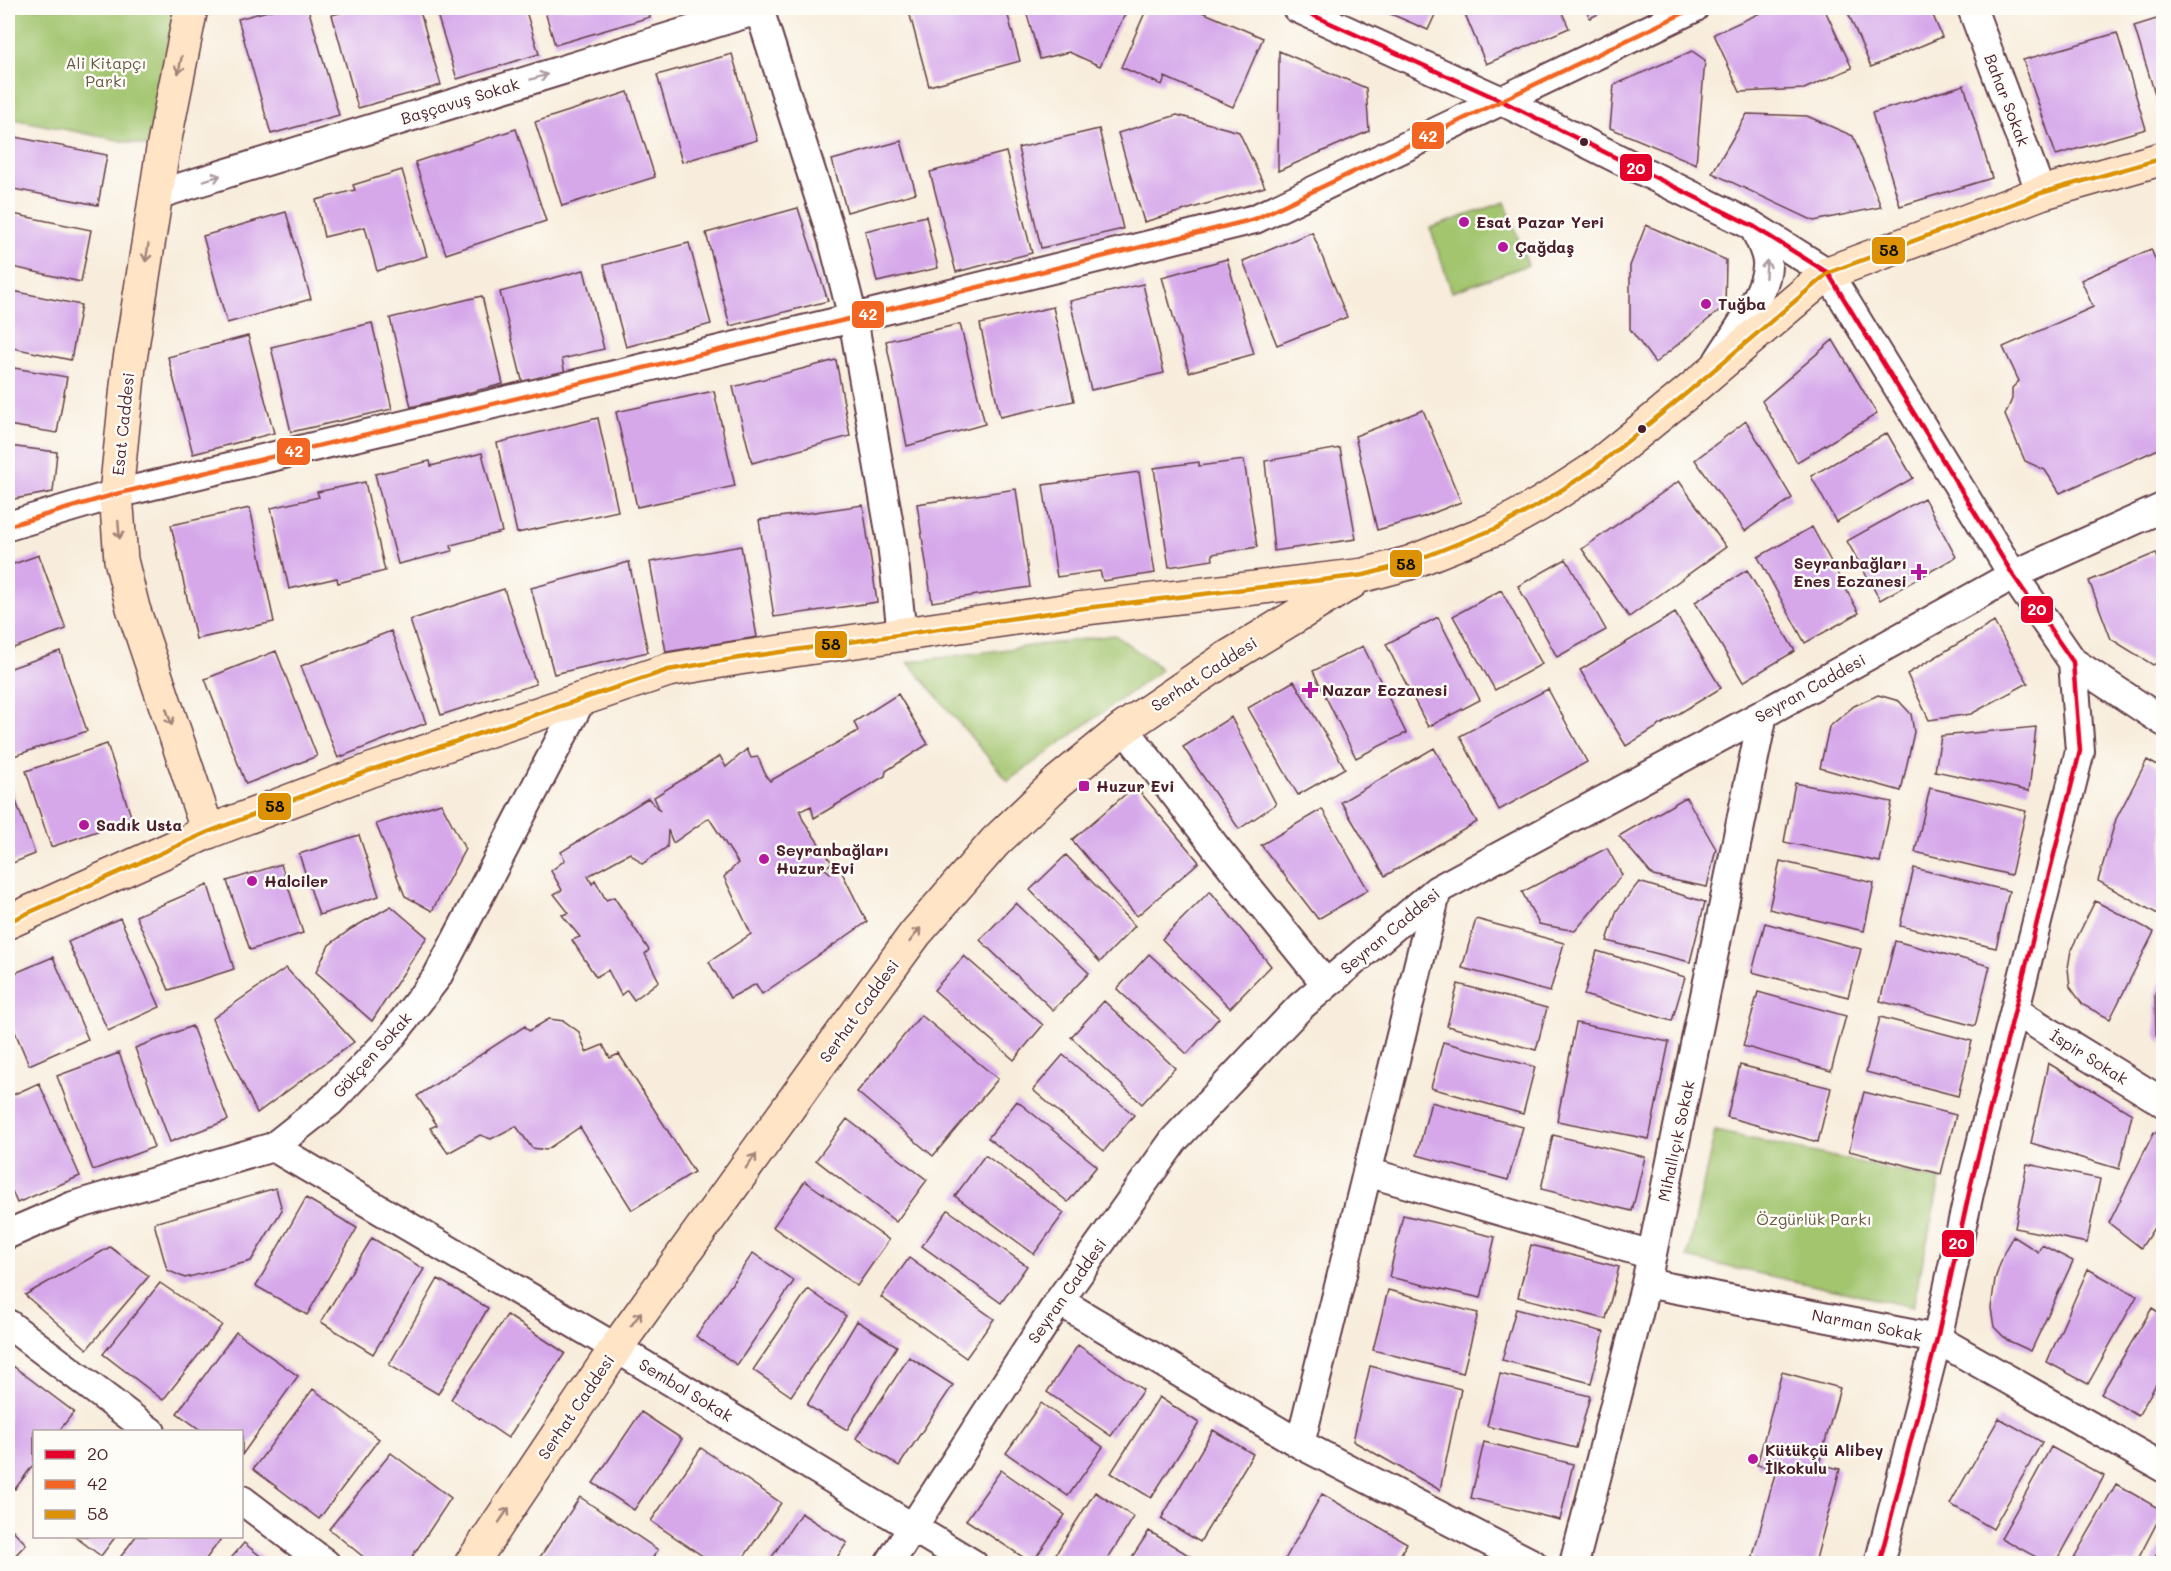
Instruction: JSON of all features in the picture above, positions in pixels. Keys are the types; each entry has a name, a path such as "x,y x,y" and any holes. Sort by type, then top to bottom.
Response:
{"main road":[{"name":"Esat Caddesi","path":"191,8 163,149 129,366 116,494 121,560 133,608 208,832"},
{"path":"8,922 208,832 371,770 668,670 1077,609 1364,575 1409,563 1497,528 1592,471 1828,273 2041,193 2163,158"},
{"name":"Serhat Caddesi","path":"471,1563 616,1348 915,934 995,842 1058,782 1124,728 1225,659 1364,575"}],"street":[{"name":"Başçavuş Sokak","path":"156,195 761,8"},
{"path":"761,8 833,240 853,318 892,543 902,635"},
{"path":"1297,8 1502,100 1753,226 1828,273 2013,575 2073,662 2163,722"},
{"path":"8,526 116,494 1256,219 1694,8"},
{"name":"Bahar Sokak","path":"1972,8 2041,193"},
{"path":"1709,375 1763,287 1767,259 1753,226"},
{"name":"Seyran Caddesi","path":"889,1563 1059,1301 1174,1140 1300,1007 1437,890 1763,714 2013,575 2163,507"},
{"path":"1879,1563 1937,1339 1971,1184 2080,751 2073,662"},
{"name":"Gökçen Sokak","path":"8,1234 73,1206 273,1148 330,1102 388,1041 438,977 582,698"},
{"name":"Mihallıçık Sokak","path":"1574,1563 1646,1283 1763,714"},
{"path":"1124,728 1217,849 1326,984"},
{"path":"1300,1444 1437,890"},
{"name":"İspir Sokak","path":"2015,1011 2163,1103"},
{"name":"Sembol Sokak","path":"273,1148 616,1348 973,1563"},
{"path":"1367,1172 1652,1255"},
{"name":"Narman Sokak","path":"1646,1283 1937,1339 2163,1468"},
{"path":"1059,1301 1300,1444 1533,1563"},
{"path":"8,1324 150,1430"},
{"path":"243,1501 326,1563"}],"green space":[{"name":"Ali Kitapçı Parkı","path":"8,8 231,8 189,19 163,149 8,118"},
{"path":"1505,202 1528,265 1452,292 1430,228"},
{"path":"1115,635 1161,670 1008,781 908,662"},
{"name":"Özgürlük Parkı","path":"1715,1131 1940,1180 1913,1307 1687,1258"}],"building":[{"path":"279,8 308,8 339,115 271,134 238,19"},
{"path":"360,8 419,8 441,85 358,108 332,15"},
{"path":"435,8 525,8 539,54 457,79"},
{"path":"544,8 647,8 650,17 555,45"},
{"path":"908,8 1006,8 1020,61 929,86"},
{"path":"1025,8 1128,8 1100,66 1069,52 1040,59"},
{"path":"1147,8 1193,8 1263,38 1233,107 1165,77 1162,85 1121,67"},
{"path":"1377,8 1438,8 1428,30"},
{"path":"1477,8 1560,8 1569,28 1486,64 1465,14"},
{"path":"1585,8 1611,8 1590,18"},
{"path":"1771,8 1824,8 1852,68 1804,89 1740,92 1714,34"},
{"path":"1846,8 1930,8 1942,37 1871,67"},
{"path":"2163,17 2163,120 2134,26"},
{"path":"2117,33 2146,129 2056,155 2023,60"},
{"path":"1279,51 1366,88 1369,131 1278,171"},
{"path":"1692,51 1705,60 1696,164 1610,128 1614,85"},
{"path":"732,54 757,140 682,162 657,75"},
{"path":"1964,85 1992,178 1900,206 1872,113"},
{"path":"628,92 655,177 562,206 535,122"},
{"path":"1747,114 1807,116 1853,136 1881,207 1814,221 1712,173"},
{"path":"1177,115 1239,132 1265,187 1144,222 1118,133"},
{"path":"516,129 546,221 446,254 415,162"},
{"path":"1099,129 1123,229 1041,248 1018,148"},
{"path":"15,137 107,155 98,205 8,188"},
{"path":"901,141 916,193 847,212 832,160"},
{"path":"1006,152 1032,253 956,272 930,172"},
{"path":"402,170 427,256 377,271 365,227 324,237 316,200 355,190 353,185"},
{"path":"798,208 828,301 730,326 706,233"},
{"path":"286,212 311,299 227,323 203,236"},
{"path":"8,213 91,230 81,282 8,266"},
{"path":"926,216 938,268 877,282 865,231"},
{"path":"1646,225 1726,260 1725,306 1655,363 1630,329 1630,266"},
{"path":"1312,232 1347,317 1277,345 1243,261"},
{"path":"689,243 711,324 626,347 604,265"},
{"path":"2151,249 2163,278 2163,447 2060,493 2045,470 2025,461 2005,415 2012,399 2012,388 2019,381 2003,347 2093,307 2081,280"},
{"path":"1227,259 1254,354 1189,372 1162,277"},
{"path":"584,270 604,349 562,359 565,374 523,384 500,292"},
{"path":"1143,284 1164,373 1091,390 1070,301"},
{"path":"8,290 81,305 71,360 8,347"},
{"path":"482,296 503,384 411,407 390,318"},
{"path":"1053,307 1074,401 1000,417 980,324"},
{"path":"372,323 392,409 291,432 271,347"},
{"path":"960,324 985,424 907,446 886,341"},
{"path":"248,336 274,433 193,454 168,357"},
{"path":"1833,340 1877,414 1797,462 1762,401"},
{"path":"836,360 850,436 752,463 733,387"},
{"path":"8,367 67,377 57,433 8,425"},
{"path":"714,391 735,486 637,507 616,412"},
{"path":"1423,410 1461,502 1423,517 1377,530 1355,436"},
{"path":"598,418 618,511 517,533 497,443"},
{"path":"1746,421 1792,498 1745,531 1695,460"},
{"path":"1887,433 1913,478 1836,522 1811,476"},
{"path":"8,446 57,452 53,492 8,500"},
{"path":"1340,448 1356,539 1274,551 1265,461"},
{"path":"482,453 502,532 451,545 452,551 398,564 375,474 430,461 431,466"},
{"path":"1244,460 1257,547 1212,554 1213,560 1169,567 1154,468 1199,462 1199,466"},
{"path":"1139,472 1155,573 1103,581 1100,571 1057,577 1043,485"},
{"path":"1679,481 1726,547 1629,617 1582,549"},
{"path":"365,482 385,571 338,583 337,578 289,589 271,508 319,497 317,492"},
{"path":"1016,489 1030,587 932,602 917,504"},
{"path":"1924,498 1956,557 1880,600 1847,541"},
{"path":"863,505 877,602 774,617 759,520"},
{"path":"250,508 274,622 196,639 171,525"},
{"path":"1812,527 1859,613 1805,643 1758,557"},
{"path":"741,546 757,637 666,652 650,562"},
{"path":"2156,553 2163,572 2163,660 2153,665 2111,639 2089,581"},
{"path":"39,555 66,629 8,650 8,566"},
{"path":"1566,559 1606,630 1557,657 1518,586"},
{"path":"629,562 648,652 554,674 531,588"},
{"path":"1747,570 1795,651 1743,682 1695,602"},
{"path":"504,589 536,684 441,715 410,620"},
{"path":"1501,590 1542,664 1495,690 1453,616"},
{"path":"1675,613 1721,688 1626,746 1580,670"},
{"path":"1438,617 1480,700 1428,727 1386,644"},
{"path":"1994,622 2028,683 1971,714 1929,720 1907,674"},
{"path":"391,631 426,723 338,758 301,666"},
{"path":"1363,646 1406,733 1356,758 1313,671"},
{"path":"60,651 87,731 11,757 8,747 8,669"},
{"path":"276,651 317,756 246,784 205,679"},
{"path":"1294,681 1345,768 1298,795 1248,708"},
{"path":"1548,689 1587,762 1499,810 1460,736"},
{"path":"898,694 928,744 886,771 885,776 814,818 811,806 800,811 803,820 832,863 824,868 830,873 840,869 867,922 762,994 756,984 730,998 709,962 751,934 724,877 738,863 709,818 673,843 668,830 667,847 642,864 630,853 588,876 592,884 595,880 606,900 614,897 649,950 645,954 659,981 634,1000 627,990 621,995 608,970 596,977 572,940 580,937 562,915 569,913 554,894 562,890 551,871 565,860 561,852 648,798 660,811 654,797 720,756 726,767 747,749 751,758 758,757 770,781 858,731 854,722"},
{"path":"1878,695 1899,701 1911,714 1914,732 1901,791 1820,768 1829,727 1854,706"},
{"path":"1231,717 1276,804 1239,829 1183,747"},
{"path":"2036,727 2029,791 1935,771 1941,736"},
{"path":"107,744 132,819 51,847 26,771"},
{"path":"1434,748 1477,822 1385,876 1341,802"},
{"path":"2147,760 2163,769 2163,917 2098,881 2116,819"},
{"path":"8,779 35,854 8,865"},
{"path":"1795,783 1892,802 1880,862 1784,842"},
{"path":"1135,786 1199,862 1137,916 1072,840"},
{"path":"1930,788 2026,811 2011,875 1915,852"},
{"path":"1686,797 1716,849 1707,887 1653,876 1619,836"},
{"path":"441,803 465,849 432,911 405,896 376,824"},
{"path":"1322,809 1368,890 1318,919 1261,845"},
{"path":"359,835 379,896 319,915 299,854"},
{"path":"1607,848 1622,875 1575,931 1539,924 1522,892"},
{"path":"1066,855 1135,926 1100,962 1030,890"},
{"path":"1780,861 1874,883 1864,931 1769,909"},
{"path":"281,864 303,933 250,950 227,881"},
{"path":"1914,868 2009,891 1996,948 1900,926"},
{"path":"1639,882 1705,902 1690,962 1607,941 1617,910"},
{"path":"208,885 234,969 169,990 136,916"},
{"path":"1210,891 1271,966 1230,1008 1162,939"},
{"path":"2095,901 2154,932 2110,1019 2083,1005 2070,987 2068,968 2071,950"},
{"path":"1016,903 1089,973 1053,1010 980,940"},
{"path":"391,906 427,937 372,1021 316,972 329,945 351,929"},
{"path":"120,918 160,1007 108,1031 68,942"},
{"path":"1476,919 1564,943 1550,992 1462,968"},
{"path":"1765,923 1861,949 1848,997 1752,972"},
{"path":"1895,941 1990,966 1975,1026 1880,1001"},
{"path":"1597,951 1685,977 1672,1021 1584,995"},
{"path":"1149,954 1219,1018 1187,1054 1117,989"},
{"path":"964,956 1043,1025 1014,1060 934,990"},
{"path":"53,957 88,1039 29,1065 8,1015 8,976"},
{"path":"286,968 354,1042 257,1113 212,1019"},
{"path":"2163,978 2163,1045 2156,1036 2155,993"},
{"path":"1458,984 1547,1008 1536,1050 1447,1026"},
{"path":"1758,992 1846,1016 1831,1071 1743,1046"},
{"path":"1104,1001 1175,1068 1142,1104 1071,1037"},
{"path":"921,1015 998,1079 933,1156 857,1092"},
{"path":"1880,1017 1972,1041 1958,1096 1866,1072"},
{"path":"549,1019 564,1021 579,1032 586,1052 603,1045 610,1058 619,1054 694,1172 632,1210 580,1127 546,1150 532,1148 516,1126 491,1139 480,1135 448,1153 430,1128 437,1125 417,1096 525,1026 529,1031"},
{"path":"1576,1023 1669,1042 1649,1139 1557,1121"},
{"path":"192,1026 228,1120 170,1142 135,1048"},
{"path":"1443,1042 1535,1067 1523,1114 1431,1088"},
{"path":"119,1053 154,1147 93,1170 57,1076"},
{"path":"1063,1055 1134,1115 1104,1151 1033,1090"},
{"path":"2048,1063 2132,1114 2119,1169 2031,1143"},
{"path":"1740,1065 1831,1088 1818,1142 1727,1117"},
{"path":"39,1083 80,1176 17,1203 8,1181 8,1097"},
{"path":"1864,1092 1956,1115 1941,1174 1849,1151"},
{"path":"1017,1101 1097,1166 1068,1202 988,1138"},
{"path":"1431,1102 1523,1127 1508,1180 1417,1155"},
{"path":"847,1119 927,1180 896,1222 816,1160"},
{"path":"2154,1132 2163,1138 2163,1214 2141,1248 2109,1223"},
{"path":"1553,1135 1645,1157 1632,1211 1541,1189"},
{"path":"985,1155 1064,1213 1034,1254 955,1196"},
{"path":"2027,1164 2100,1179 2087,1243 2015,1228"},
{"path":"805,1181 889,1240 857,1286 773,1227"},
{"path":"276,1188 282,1210 251,1261 185,1278 167,1270 154,1223"},
{"path":"306,1198 357,1228 307,1315 256,1286"},
{"path":"948,1210 1027,1266 1001,1303 922,1246"},
{"path":"1403,1215 1495,1237 1481,1298 1389,1277"},
{"path":"2013,1236 2038,1252 2042,1245 2073,1261 2031,1351 2007,1340 1994,1327 1991,1308 1995,1279 2005,1250"},
{"path":"372,1238 424,1269 373,1354 321,1322"},
{"path":"1531,1245 1619,1267 1606,1319 1518,1297"},
{"path":"110,1247 149,1276 87,1349 25,1295"},
{"path":"753,1253 794,1281 737,1365 696,1336"},
{"path":"909,1258 994,1319 966,1358 881,1297"},
{"path":"2088,1269 2137,1296 2088,1384 2047,1362"},
{"path":"438,1279 488,1308 438,1394 389,1365"},
{"path":"160,1283 222,1325 163,1400 103,1354"},
{"path":"808,1289 846,1316 791,1396 753,1370"},
{"path":"1388,1290 1478,1313 1463,1373 1373,1350"},
{"path":"2152,1308 2163,1315 2163,1372 2138,1416 2101,1394"},
{"path":"1516,1309 1604,1332 1591,1383 1502,1360"},
{"path":"507,1315 565,1353 508,1438 451,1399"},
{"path":"857,1321 897,1346 847,1430 807,1405"},
{"path":"236,1332 298,1376 243,1454 243,1430 201,1430 177,1413"},
{"path":"1078,1345 1143,1390 1111,1436 1047,1392"},
{"path":"909,1357 953,1385 899,1466 856,1438"},
{"path":"13,1366 74,1412 60,1430 33,1430 33,1465 15,1489 8,1484 8,1373"},
{"path":"1370,1366 1461,1389 1440,1490 1353,1441"},
{"path":"1782,1372 1840,1388 1819,1464 1840,1469 1815,1563 1751,1563 1776,1470 1757,1465"},
{"path":"1500,1374 1590,1396 1576,1448 1487,1426"},
{"path":"313,1389 379,1439 319,1519 253,1469"},
{"path":"1159,1397 1199,1423 1151,1498 1111,1473"},
{"path":"1041,1403 1103,1447 1068,1496 1006,1453"},
{"path":"641,1412 682,1439 634,1510 593,1483"},
{"path":"1999,1418 2042,1442 1993,1529 1950,1504"},
{"path":"1213,1430 1253,1454 1200,1542 1161,1519"},
{"path":"1484,1442 1573,1464 1560,1520 1471,1498"},
{"path":"2051,1447 2104,1476 2056,1563 2047,1563 2001,1538"},
{"path":"701,1448 781,1503 740,1563 713,1563 651,1521"},
{"path":"391,1453 451,1498 408,1563 371,1563 329,1529"},
{"path":"1001,1470 1065,1515 1032,1563 966,1520"},
{"path":"2116,1484 2163,1511 2136,1563 2071,1563"},
{"path":"1095,1492 1134,1517 1105,1563 1050,1563"},
{"path":"1322,1494 1407,1543 1396,1563 1283,1563"},
{"path":"580,1497 658,1550 649,1563 536,1563"},
{"path":"801,1513 847,1543 833,1563 768,1563"},
{"path":"8,1525 26,1544 8,1563"},
{"path":"1149,1531 1190,1556 1186,1563 1128,1563"},
{"path":"77,1538 114,1538 101,1556"},
{"path":"135,1538 222,1538 203,1563 116,1563"},
{"path":"244,1543 269,1563 227,1563"},
{"path":"2163,1543 2163,1563 2152,1563"}],"transit line":[{"name":"20","path":"1297,8 1502,101 1753,226 1828,273 2013,575 2073,662 2080,751 1971,1184 1937,1339 1879,1564"},
{"name":"42","path":"8,526 116,494 853,318 1255,219 1694,8"},
{"name":"58","path":"8,922 208,832 371,770 668,670 1077,609 1364,575 1409,563 1497,528 1591,471 1828,273 2041,193 2164,158"}],"place":[{"name":"Esat Pazar Yeri","path":"1464,222"},
{"name":"Çağdaş","path":"1503,247"},
{"name":"Tuğba","path":"1706,304"},
{"name":"Seyranbağları Enes Eczanesi","path":"1919,572"},
{"name":"Nazar Eczanesi","path":"1310,690"},
{"name":"Huzur Evi","path":"1084,786"},
{"name":"Sadık Usta","path":"84,825"},
{"name":"Seyranbağları Huzur Evi","path":"764,859"},
{"name":"Halciler","path":"252,881"},
{"name":"Kütükçü Alibey İlkokulu","path":"1753,1459"}]}
